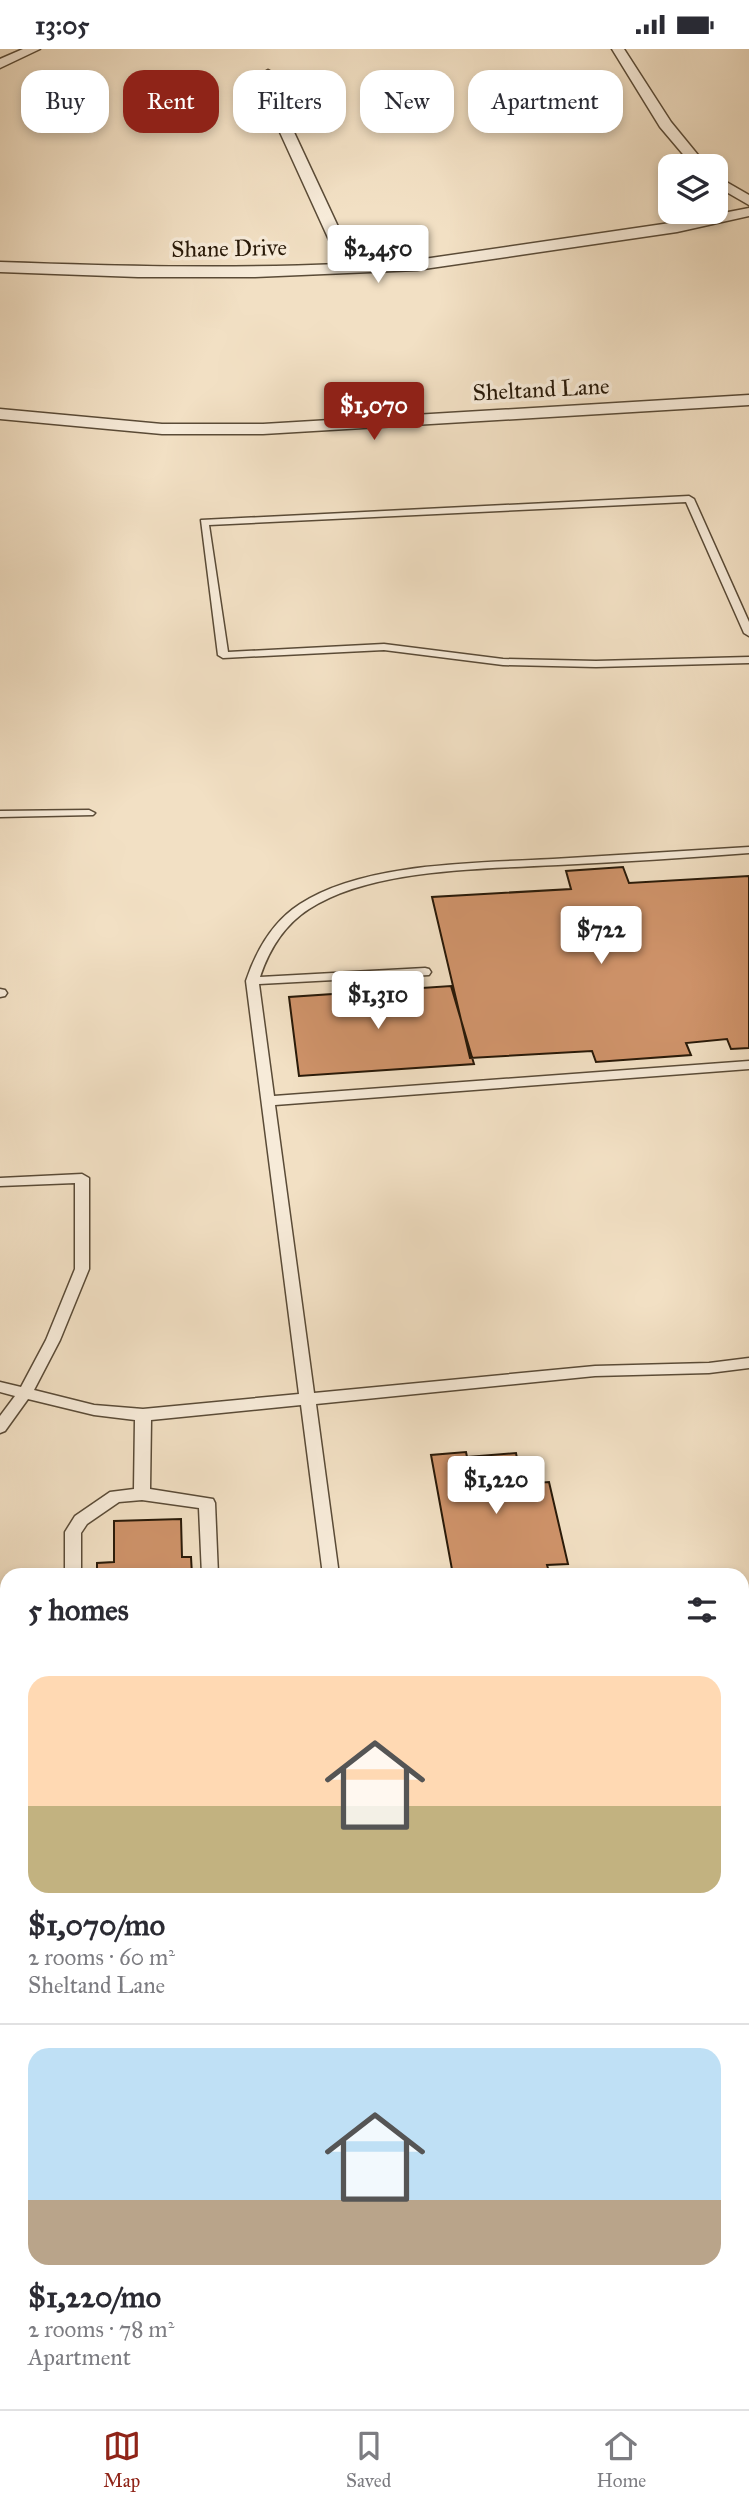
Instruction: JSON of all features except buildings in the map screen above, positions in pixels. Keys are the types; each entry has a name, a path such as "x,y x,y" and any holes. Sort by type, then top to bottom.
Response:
{"street":[{"path":"0,64 34,49"},
{"path":"618,49 664,124 690,154"},
{"path":"287,133 350,268"},
{"path":"728,188 749,201"},
{"name":"Shane Drive","path":"0,267 138,272 417,265 558,246 677,227 749,212"},
{"name":"Sheltand Lane","path":"0,414 162,429 209,430 749,400"}],"lane":[{"path":"749,633 689,499 204,522 223,655 384,647 503,662 596,664 749,660"},
{"path":"0,814 89,813"},
{"path":"330,1568 251,981 259,958 273,934 314,901 373,881 446,869 749,850"},
{"path":"251,981 425,972"},
{"path":"267,1101 749,1065"},
{"path":"0,1182 82,1178 82,1269 53,1340 25,1393 0,1427"},
{"path":"0,1387 94,1410 143,1415 595,1371 709,1368 749,1363"},
{"path":"142,1494 143,1415"},
{"path":"73,1568 73,1532 81,1520 116,1496 142,1494 207,1503 210,1568"}]}
